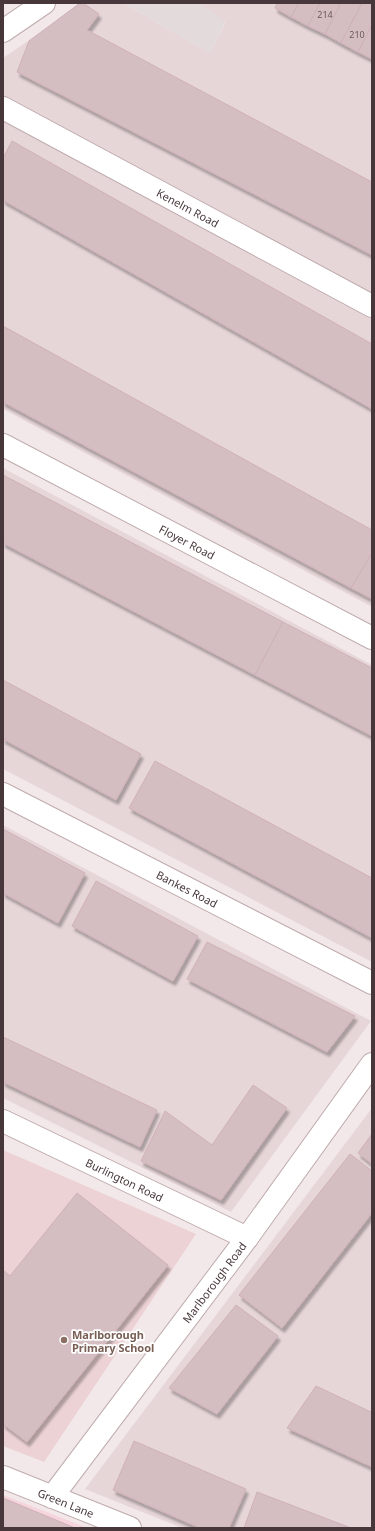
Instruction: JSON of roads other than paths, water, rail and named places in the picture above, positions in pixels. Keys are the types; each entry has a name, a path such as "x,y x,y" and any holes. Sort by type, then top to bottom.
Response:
{"street":[{"path":"3,31 44,3"},
{"name":"Kenelm Road","path":"3,108 372,306"},
{"name":"Floyer Road","path":"3,445 372,638"},
{"name":"Bankes Road","path":"3,794 372,983"},
{"name":"Marlborough Road","path":"52,1497 247,1238 372,1064"},
{"name":"Burlington Road","path":"3,1121 247,1238"},
{"name":"Green Lane","path":"3,1477 130,1528"}],"place":[{"name":"Marlborough Primary School","path":"64,1340"}]}
